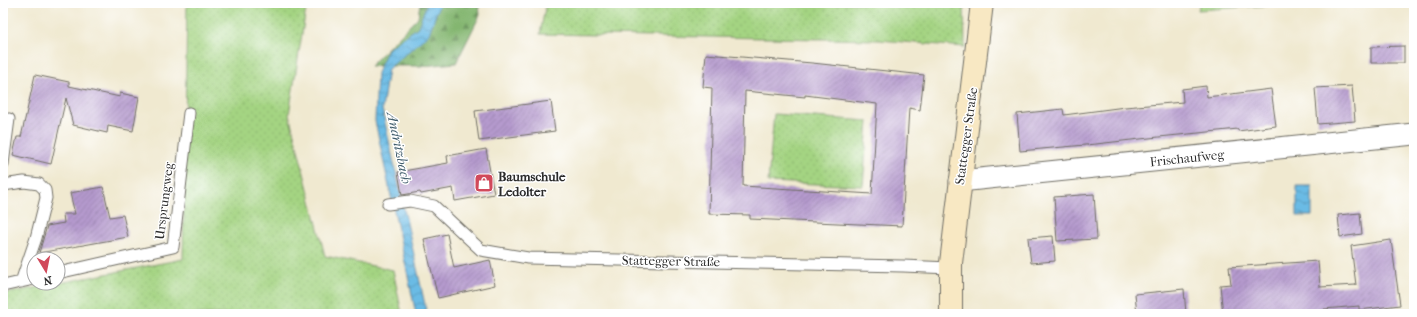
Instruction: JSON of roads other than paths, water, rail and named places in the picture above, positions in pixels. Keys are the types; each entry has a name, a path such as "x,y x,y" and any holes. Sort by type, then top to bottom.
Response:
{"main road":[{"name":"Stattegger Straße","path":"951,314 950,268 982,3"}],"street":[{"name":"Frischaufweg","path":"960,181 1414,134"}],"lane":[{"name":"Ursprungweg","path":"66,271 173,247 189,113"},
{"path":"3,164 8,119"},
{"path":"3,185 24,182 40,184 45,190 46,198 36,238 21,282"},
{"name":"Stattegger Straße","path":"388,204 410,201 434,206 481,250 528,258 950,268"},
{"path":"3,286 26,281"}],"water":[{"path":"427,3 440,3 429,34 388,69 382,109 427,314 416,314 375,121 377,73 388,49 418,27"},
{"path":"1297,186 1312,186 1312,216 1297,216"}],"place":[{"name":"Baumschule Ledolter","path":"484,183"}],"water label":[{"name":"Andritzbach","path":"399,148"}]}
